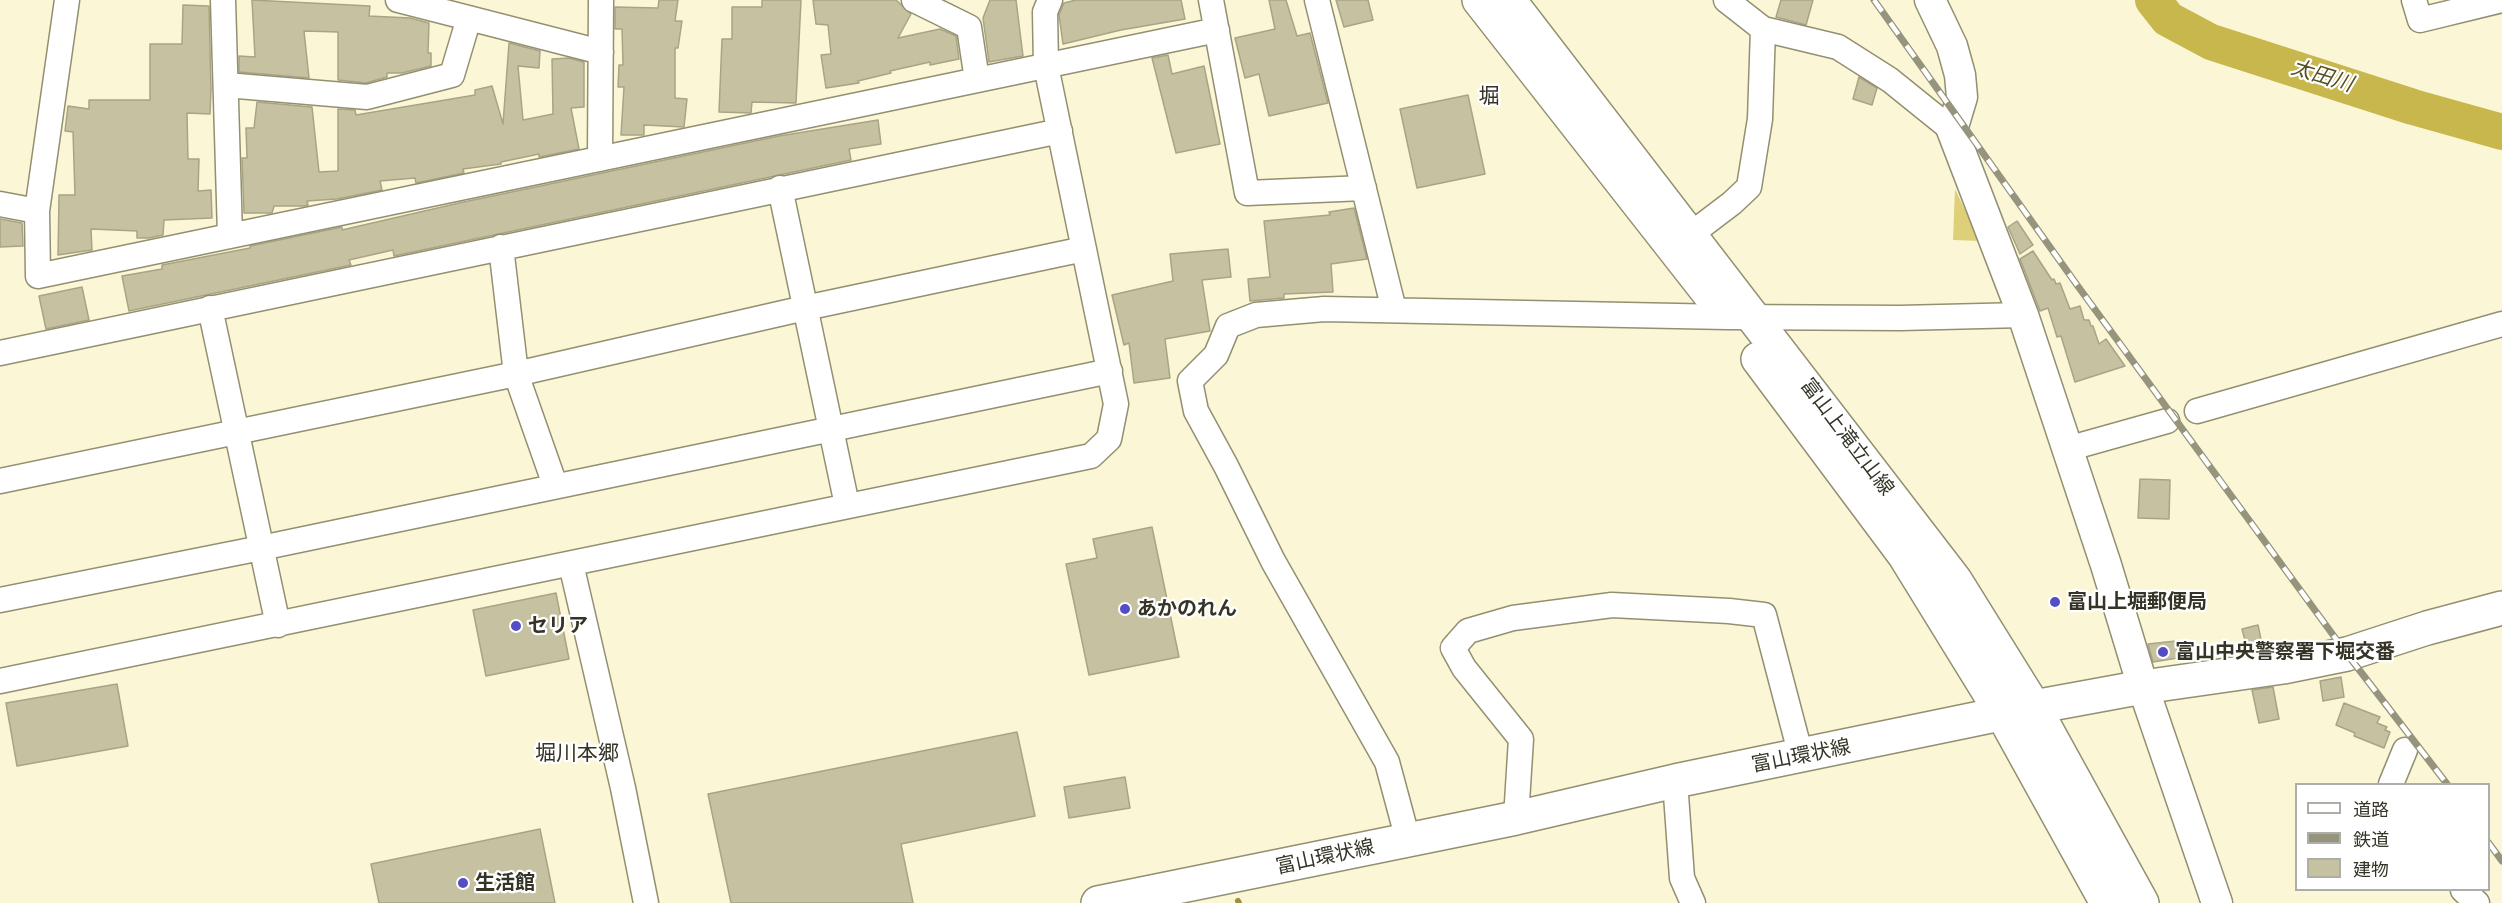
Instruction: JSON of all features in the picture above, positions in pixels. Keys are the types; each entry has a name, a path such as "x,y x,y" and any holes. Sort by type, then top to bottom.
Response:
{"main road":[{"name":"富山上滝立山線","path":"1479,0 1682,241 1741,316 1905,556 2019,711 2142,903"},
{"name":"富山上滝立山線","path":"1509,0 1682,241"},
{"name":"富山環状線","path":"1098,903 1175,895 1408,840 1516,818 1675,781 2019,711 2143,687 2283,667 2336,656 2502,608"},
{"name":"富山上滝立山線","path":"2019,711 2107,903"}],"street":[{"path":"67,0 37,211 38,276 1217,30"},
{"path":"223,0 230,235"},
{"path":"398,0 601,52"},
{"path":"600,159 601,0"},
{"path":"914,0 969,27 977,80"},
{"path":"0,681 1090,456 1109,439 1116,404 1046,66 1045,12 1050,0"},
{"path":"1211,0 1247,193 1364,188"},
{"path":"1317,0 1394,310"},
{"path":"1726,0 1763,29 1838,47 1890,80 1952,130 2023,315 2143,687 2217,903"},
{"path":"1930,0 1952,46 1960,75 1962,98 1952,130"},
{"path":"2414,0 2420,20 2502,0"},
{"path":"226,85 367,97 452,75 469,18"},
{"path":"1682,241 1749,187 1760,119 1763,29"},
{"path":"0,353 1060,131"},
{"path":"780,188 847,505"},
{"path":"0,204 37,211"},
{"path":"501,247 516,374 555,485"},
{"path":"0,481 516,374 805,308 1084,249"},
{"path":"210,308 278,625"},
{"path":"1408,840 1387,762 1273,561 1196,411 1190,381 1215,355 1228,326 1257,315 1324,309 1900,318 2023,315"},
{"path":"2197,411 2502,324"},
{"path":"0,600 261,548 1110,371"},
{"path":"2067,449 2167,421"},
{"path":"571,564 623,788 646,903"},
{"path":"1516,818 1521,739 1464,668 1453,648 1468,630 1514,618 1612,605 1764,615 1801,756"},
{"path":"2391,783 2405,750"},
{"path":"1675,781 1682,878 1693,903"},
{"path":"2464,891 2477,903"}],"shaded area":[{"path":"1955,189 1980,241 1953,240"}],"building":[{"path":"252,0 370,6 369,16 410,18 429,23 428,53 431,53 431,66 402,73 387,73 387,77 366,83 338,80 338,32 304,31 309,78 239,72 239,56 255,57"},
{"path":"659,0 678,0 675,21 682,21 678,48 675,48 675,98 687,99 684,127 644,125 644,135 621,135 624,87 618,87 619,65 623,65 622,29 615,29 615,7 658,8"},
{"path":"762,0 801,0 796,103 752,102 751,113 719,112 722,39 732,39 732,7 762,7"},
{"path":"813,0 896,0 911,14 898,38 940,29 956,36 959,59 930,65 930,62 890,71 891,73 858,81 859,83 826,88 821,55 831,54 828,25 816,24"},
{"path":"990,0 1016,0 1023,56 989,62 983,18"},
{"path":"1076,0 1181,0 1185,19 1121,30 1063,44 1059,15 1064,3"},
{"path":"1269,0 1286,0 1297,36 1310,33 1328,103 1269,116 1259,74 1245,78 1235,38 1275,29"},
{"path":"1336,0 1368,0 1373,20 1344,27"},
{"path":"1781,0 1813,0 1806,25 1776,17"},
{"path":"183,5 209,6 210,114 187,113 188,159 199,159 198,191 211,190 212,218 164,220 163,235 149,238 137,238 137,231 91,229 92,250 58,255 59,195 75,195 73,132 65,131 68,106 89,109 89,100 150,100 150,44 182,44"},
{"path":"509,43 540,51 539,68 518,66 523,120 553,114 552,59 569,58 584,62 584,107 571,108 579,149 539,157 539,154 501,162 501,164 463,169 464,173 416,183 415,178 380,181 382,190 337,199 307,201 308,205 305,206 274,206 272,213 244,213 242,158 247,158 246,128 254,128 257,102 312,107 319,172 338,171 338,109 355,110 356,115 475,95 475,90 492,86 503,124"},
{"path":"1168,55 1172,74 1204,66 1220,144 1176,153 1152,58"},
{"path":"1859,77 1877,88 1872,105 1853,99"},
{"path":"1468,95 1485,174 1417,188 1400,109"},
{"path":"878,120 881,144 849,149 851,160 394,256 393,250 349,260 351,265 129,311 122,276 162,269 162,265 342,227 342,230 779,136"},
{"path":"1354,208 1367,259 1331,264 1333,292 1284,294 1284,298 1250,301 1248,279 1270,277 1264,221 1330,215 1329,212"},
{"path":"0,219 22,223 23,246 0,247"},
{"path":"2017,221 2033,245 2020,254 2008,227"},
{"path":"1228,249 1231,277 1202,280 1210,331 1165,339 1170,378 1134,383 1129,343 1124,345 1112,295 1173,281 1170,254"},
{"path":"2033,251 2052,280 2054,279 2056,284 2060,283 2070,309 2080,306 2084,320 2089,320 2093,326 2099,344 2106,339 2125,366 2075,382 2061,336 2057,337 2048,308 2040,311 2020,259"},
{"path":"82,287 89,320 46,329 39,296"},
{"path":"2140,479 2170,480 2169,519 2138,518"},
{"path":"1152,527 1179,657 1089,675 1066,564 1097,558 1093,539"},
{"path":"556,593 569,659 486,676 473,610"},
{"path":"2258,625 2263,649 2248,652 2242,629"},
{"name":"富山中央警察署下堀交番","path":"2176,641 2178,658 2153,662 2148,644"},
{"path":"2341,677 2344,697 2323,701 2320,681"},
{"path":"117,684 128,746 17,766 6,703"},
{"path":"2273,687 2279,719 2259,723 2252,690"},
{"path":"2344,703 2380,717 2377,723 2387,727 2385,730 2390,732 2384,748 2354,736 2355,733 2336,725"},
{"path":"1017,732 1035,816 901,844 913,903 731,903 708,794"},
{"path":"1125,777 1130,808 1069,818 1064,787"},
{"name":"生活館","path":"540,829 555,903 379,903 371,864"}],"waterway":[{"name":"太田川","path":"2153,0 2168,19 2211,42 2413,107 2502,132"}],"railway":[{"path":"1874,0 2077,285 2347,654 2446,783"},
{"path":"2490,845 2502,861"}],"place":[{"name":"富山上堀郵便局","path":"2055,602"},
{"name":"あかのれん","path":"1125,609"},
{"name":"セリア","path":"516,626"},
{"name":"富山中央警察署下堀交番","path":"2163,652"},
{"name":"生活館","path":"463,883"}],"district":[{"name":"堀","path":"1489,97"},
{"name":"堀川本郷","path":"577,754"}]}
